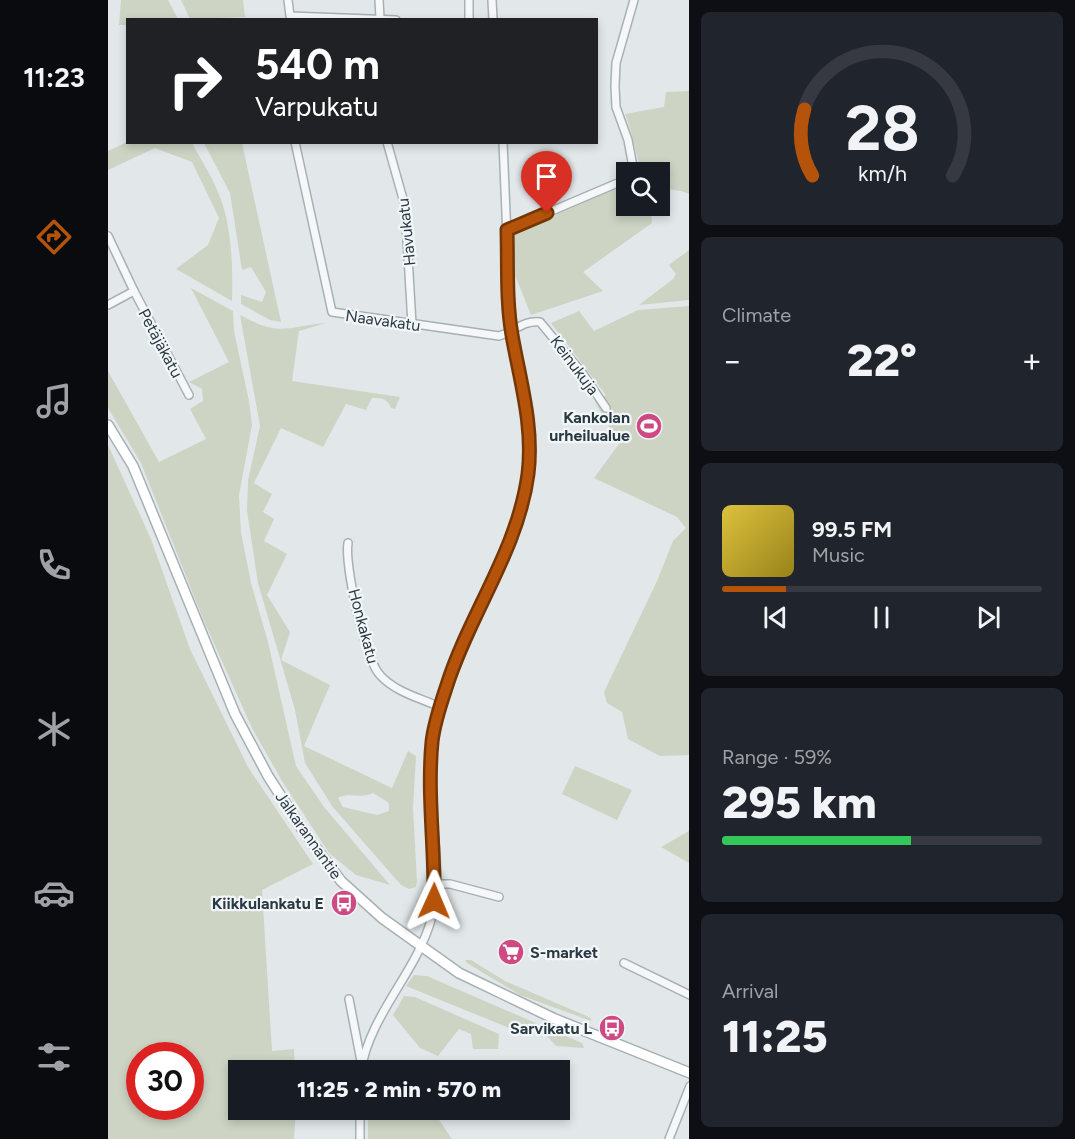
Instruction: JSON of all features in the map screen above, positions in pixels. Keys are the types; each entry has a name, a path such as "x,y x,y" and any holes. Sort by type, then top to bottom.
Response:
{"main road":[{"name":"Jalkarannantie","path":"108,425 133,466 231,704 267,776 302,829 341,881 362,902 459,973 508,998 689,1073"}],"street":[{"path":"288,0 290,16 380,18 379,0"},
{"path":"469,0 469,18"},
{"path":"492,0 493,18"},
{"path":"632,162 628,140 616,107 615,86 616,63 634,0"},
{"name":"Naavakatu","path":"295,144 332,312 499,336"},
{"name":"Havukatu","path":"388,144 405,206 412,324"},
{"path":"363,1060 369,1041 421,947 433,913 435,884 432,740 440,707 458,654 487,588 513,538 528,475 530,446 528,414 512,333 503,144"},
{"path":"507,230 616,184"},
{"name":"Petäjäkatu","path":"108,236 189,395"},
{"name":"Petäjäkatu","path":"108,305 134,291"},
{"name":"Keinukuja","path":"499,336 512,333 521,325 529,322 544,324 606,408"},
{"name":"Honkakatu","path":"348,543 346,551 352,580 368,651 375,668 392,686 440,707"},
{"path":"435,884 450,884 499,897"},
{"path":"624,963 689,995"},
{"path":"349,999 360,1060"},
{"path":"669,1139 689,1089"},
{"path":"360,1120 360,1139"}],"green space":[{"path":"121,0 168,0 177,18 126,18 126,25 119,25"},
{"path":"181,0 243,0 245,17 190,18"},
{"path":"689,91 689,194 670,189 670,162 639,162 625,114 664,107 666,92"},
{"path":"126,142 193,144 214,183 224,209 231,248 232,301 176,269 208,245 219,218 192,162 155,148 108,170 108,151"},
{"path":"205,144 242,144 281,322 270,320 241,304 241,295 262,302 266,292 251,267 242,270 230,193"},
{"path":"616,189 616,216 651,216 652,223 583,272 603,291 531,315 515,275 514,233"},
{"path":"689,250 689,300 639,305 673,279 676,274 669,265"},
{"path":"191,288 233,311 234,331 252,425 239,495 241,532 251,583 268,642 296,766 324,807 390,885 356,875 329,853 282,781 252,728 203,619 141,463 108,408 108,371 159,462 206,439 190,409 203,401 202,389 189,382 229,362"},
{"path":"689,306 689,755 660,756 628,739 622,712 607,703 604,692 657,581 673,541 686,528 677,517 594,478 619,444 595,402 606,395 551,323 579,311 594,331 638,310"},
{"path":"240,315 265,326 283,329 326,323 299,331 292,381 400,397 395,409 391,408 386,400 379,398 372,398 366,410 346,404 323,447 281,428 254,483 272,494 263,512 274,519 264,541 287,554 267,595 290,632 281,660 330,685 304,746 392,788 408,751 416,756 413,808 416,887 409,889 401,885 332,806 305,763 295,710 258,583 247,511 248,480 260,426","holes":["373,793 389,803 389,811 377,815 343,807 338,798"]},
{"path":"108,445 151,539 190,649 248,767 313,864 262,890 272,1051 294,1049 294,1060 228,1060 228,1120 295,1120 294,1139 108,1139"},
{"path":"575,766 632,790 617,820 562,794"},
{"path":"689,831 689,863 661,847"},
{"path":"465,960 471,960 505,981 591,1018 591,1021 520,995"},
{"path":"414,975 427,976 582,1043 584,1048 556,1046 546,1035 530,1030 524,1034 406,986"},
{"path":"404,996 415,997 499,1034 498,1049 473,1049 471,1034 459,1029 438,1056 420,1048 393,1015"},
{"path":"368,1120 439,1120 452,1139 368,1139"}],"place":[{"name":"Kankolan urheilualue","path":"649,426"},
{"name":"Kiikkulankatu E","path":"344,903"},
{"name":"S-market","path":"511,952"},
{"name":"Sarvikatu L","path":"612,1028"}],"route":[{"path":"434,901 432,740 440,707 458,654 487,588 513,538 528,475 530,446 528,414 512,333 507,230 547,213"}]}
